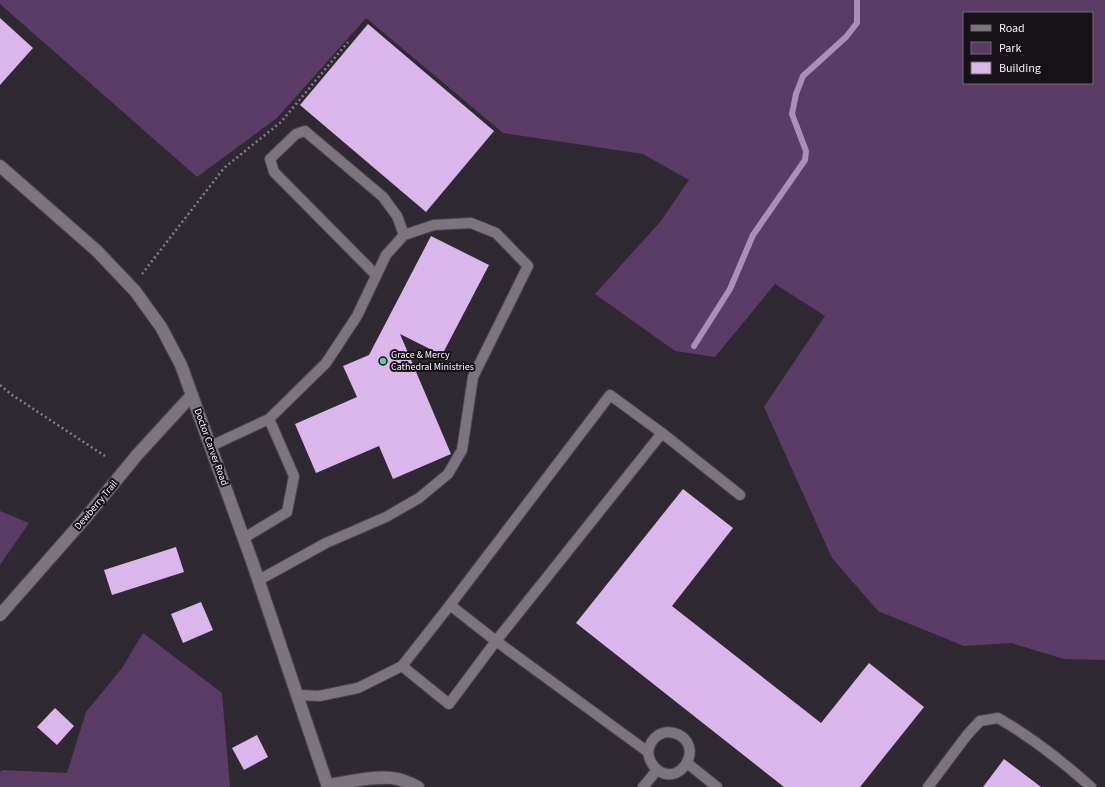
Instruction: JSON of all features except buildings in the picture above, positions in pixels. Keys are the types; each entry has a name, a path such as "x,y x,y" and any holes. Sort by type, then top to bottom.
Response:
{"street":[{"name":"Doctor Carver Road","path":"0,166 96,251 135,291 161,327 181,365 211,446 259,580 328,786"},
{"name":"Dewberry Trail","path":"0,615 87,516 137,455 192,395"},
{"path":"328,786 372,778 393,778 403,780 418,787"}],"lane":[{"path":"376,275 274,172 270,159 296,134 305,131 383,197 397,216 404,235"},
{"path":"211,446 269,419 326,363 356,316 386,255 404,235 434,225 472,223 496,233 528,266 473,377 462,450 448,474 419,498 386,517 326,542 259,580"},
{"path":"298,695 319,696 358,688 402,666 610,395 662,433 740,495"},
{"path":"244,538 287,512 294,476 269,419"},
{"path":"402,666 449,704 496,641 662,433"},
{"path":"450,605 496,641 648,752"},
{"path":"928,787 967,735 980,721 998,718 1020,731 1078,775 1091,787"},
{"path":"663,733 677,733 688,743 690,757 687,763 682,769 676,772 670,774 663,773 652,766 649,759 649,746 657,736 663,733"},
{"path":"687,763 717,787"},
{"path":"643,787 657,770"}],"path":[{"path":"142,275 224,168 282,122 348,42"},
{"path":"0,385 12,395 105,456"}],"green space":[{"path":"0,0 1105,0 1105,660 1064,659 1011,643 964,646 878,611 832,558 764,407 825,316 775,284 715,357 675,351 595,294 661,221 689,180 643,154 503,133 366,18 277,118 197,177 0,4"},
{"path":"0,511 29,523 0,565"},
{"path":"143,633 222,693 230,787 0,787 0,772 2,770 67,773 86,712 122,668"}],"waterway":[{"path":"694,346 730,289 753,235 805,160 806,151 792,114 796,94 803,76 846,37 857,23 857,0"}],"place":[{"name":"Grace & Mercy Cathedral Ministries","path":"383,361"}]}
